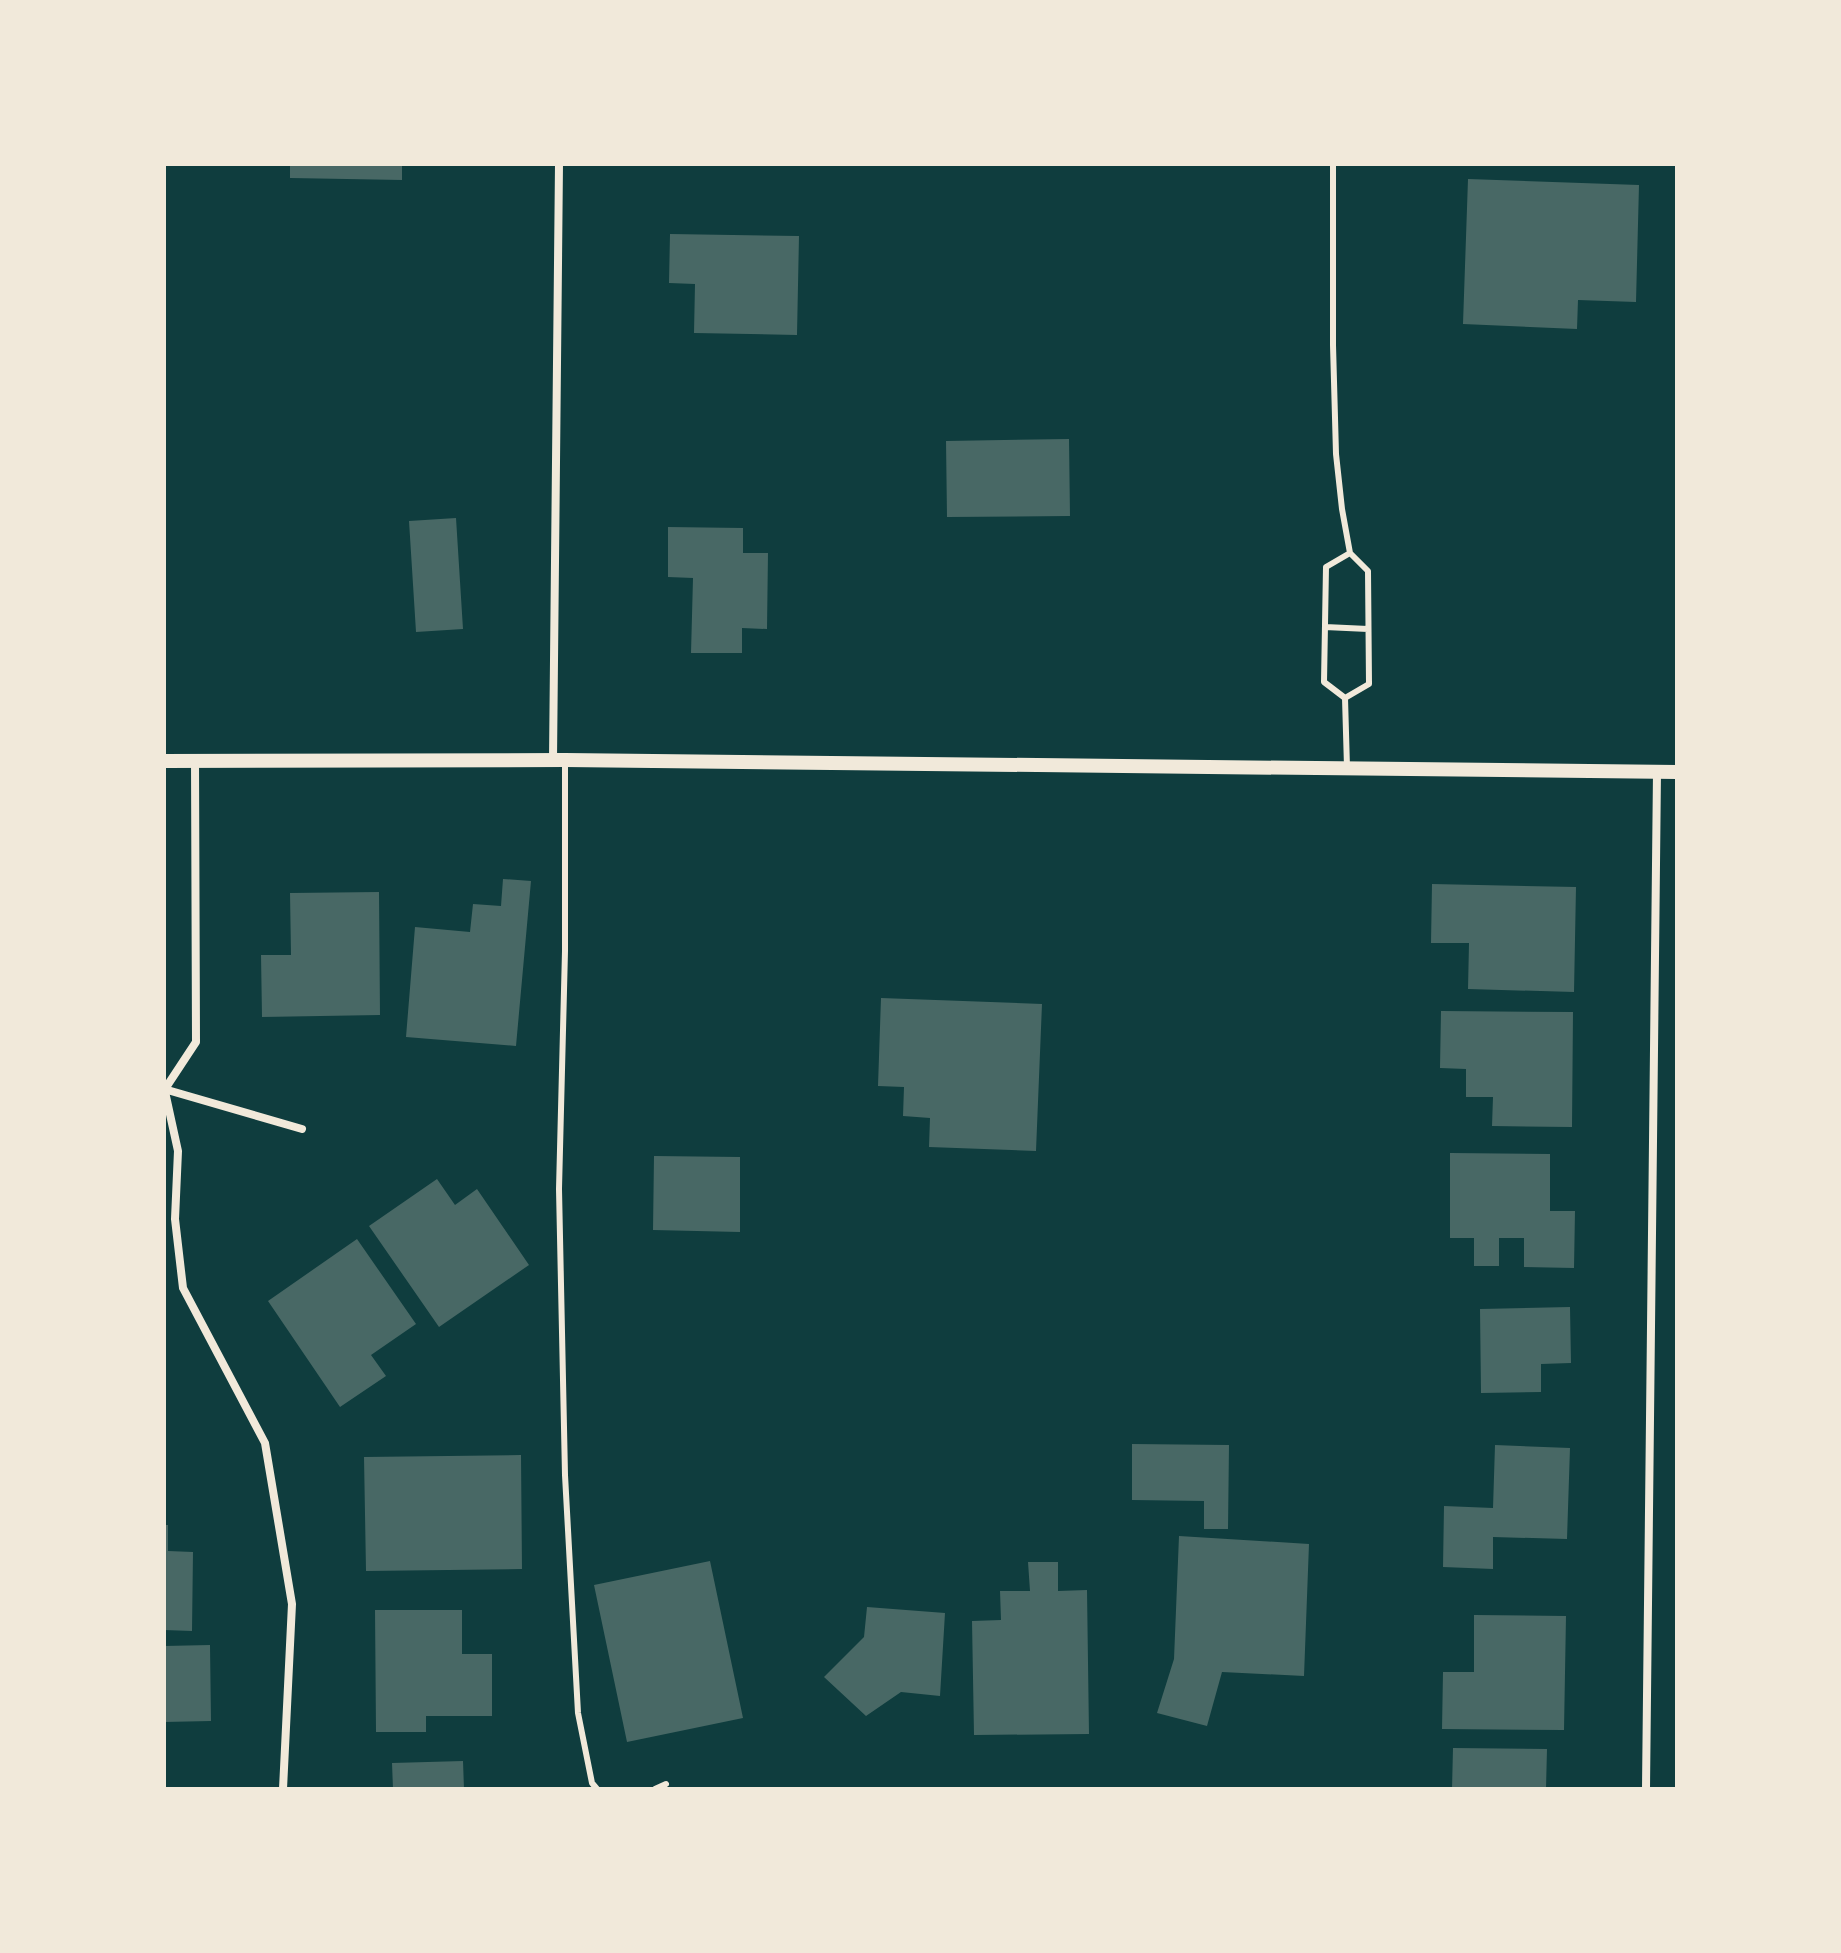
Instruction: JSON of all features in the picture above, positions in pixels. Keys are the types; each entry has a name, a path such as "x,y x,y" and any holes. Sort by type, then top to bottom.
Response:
{"street":[{"path":"559,164 559,760"},
{"path":"195,760 196,1042 164,1088 178,1151 175,1219 183,1288 265,1443 292,1604 283,1789"},
{"path":"164,761 559,760 1677,772"},
{"path":"1646,1789 1657,772"},
{"path":"164,1088 302,1129"}],"lane":[{"path":"1333,164 1336,454 1350,553 1368,571 1369,684 1345,698"},
{"path":"1345,698 1324,682 1326,567 1350,553"},
{"path":"1325,627 1368,629"},
{"path":"1345,698 1347,767"},
{"path":"559,760 565,951 559,1189 565,1475 578,1713 592,1783 597,1789"},
{"path":"655,1789 666,1784"}],"building":[{"path":"290,164 402,164 402,180 290,178"},
{"path":"1468,179 1639,185 1636,302 1578,300 1577,329 1463,324"},
{"path":"670,234 799,236 797,335 694,333 695,284 669,283"},
{"path":"1069,439 1070,516 947,517 946,441"},
{"path":"456,518 463,629 416,632 409,521"},
{"path":"668,527 743,528 743,553 768,553 767,629 742,628 742,653 691,653 693,578 668,577"},
{"path":"503,879 531,881 516,1046 406,1037 415,927 470,932 473,904 501,906"},
{"path":"1432,884 1576,887 1574,992 1468,989 1469,943 1431,943"},
{"path":"379,892 380,1015 262,1017 261,955 291,955 290,893"},
{"path":"881,998 1042,1004 1036,1151 929,1147 930,1118 903,1116 904,1087 878,1086"},
{"path":"1441,1011 1573,1012 1572,1127 1492,1126 1493,1097 1466,1097 1466,1069 1440,1068"},
{"path":"1450,1153 1550,1154 1550,1211 1575,1211 1574,1268 1524,1267 1524,1238 1499,1238 1499,1266 1474,1266 1474,1238 1450,1238"},
{"path":"654,1156 740,1157 740,1232 653,1230"},
{"path":"437,1179 455,1205 477,1189 529,1265 439,1327 369,1226"},
{"path":"357,1239 416,1324 371,1355 386,1376 340,1407 268,1301"},
{"path":"1570,1307 1571,1363 1541,1364 1541,1392 1481,1393 1480,1309"},
{"path":"1132,1444 1229,1445 1228,1529 1204,1529 1204,1501 1132,1500"},
{"path":"1495,1445 1570,1448 1567,1539 1493,1537 1493,1569 1443,1567 1444,1506 1493,1508"},
{"path":"521,1455 522,1569 366,1571 364,1457"},
{"path":"164,1525 168,1525 168,1551 193,1552 192,1631 164,1630"},
{"path":"1179,1536 1309,1544 1304,1676 1222,1672 1207,1726 1157,1713 1174,1659"},
{"path":"710,1561 743,1718 627,1742 594,1585"},
{"path":"1028,1562 1058,1562 1058,1591 1087,1590 1089,1734 974,1735 972,1621 1001,1620 1000,1591 1030,1591"},
{"path":"867,1607 945,1613 940,1696 901,1692 866,1716 824,1677 864,1637"},
{"path":"375,1610 462,1610 462,1654 492,1654 492,1716 426,1716 426,1732 376,1732"},
{"path":"1474,1615 1566,1616 1564,1730 1442,1729 1443,1672 1474,1672"},
{"path":"210,1645 211,1721 164,1722 164,1646"},
{"path":"1453,1748 1547,1749 1546,1789 1452,1789"},
{"path":"463,1761 464,1789 393,1789 392,1763"}]}
